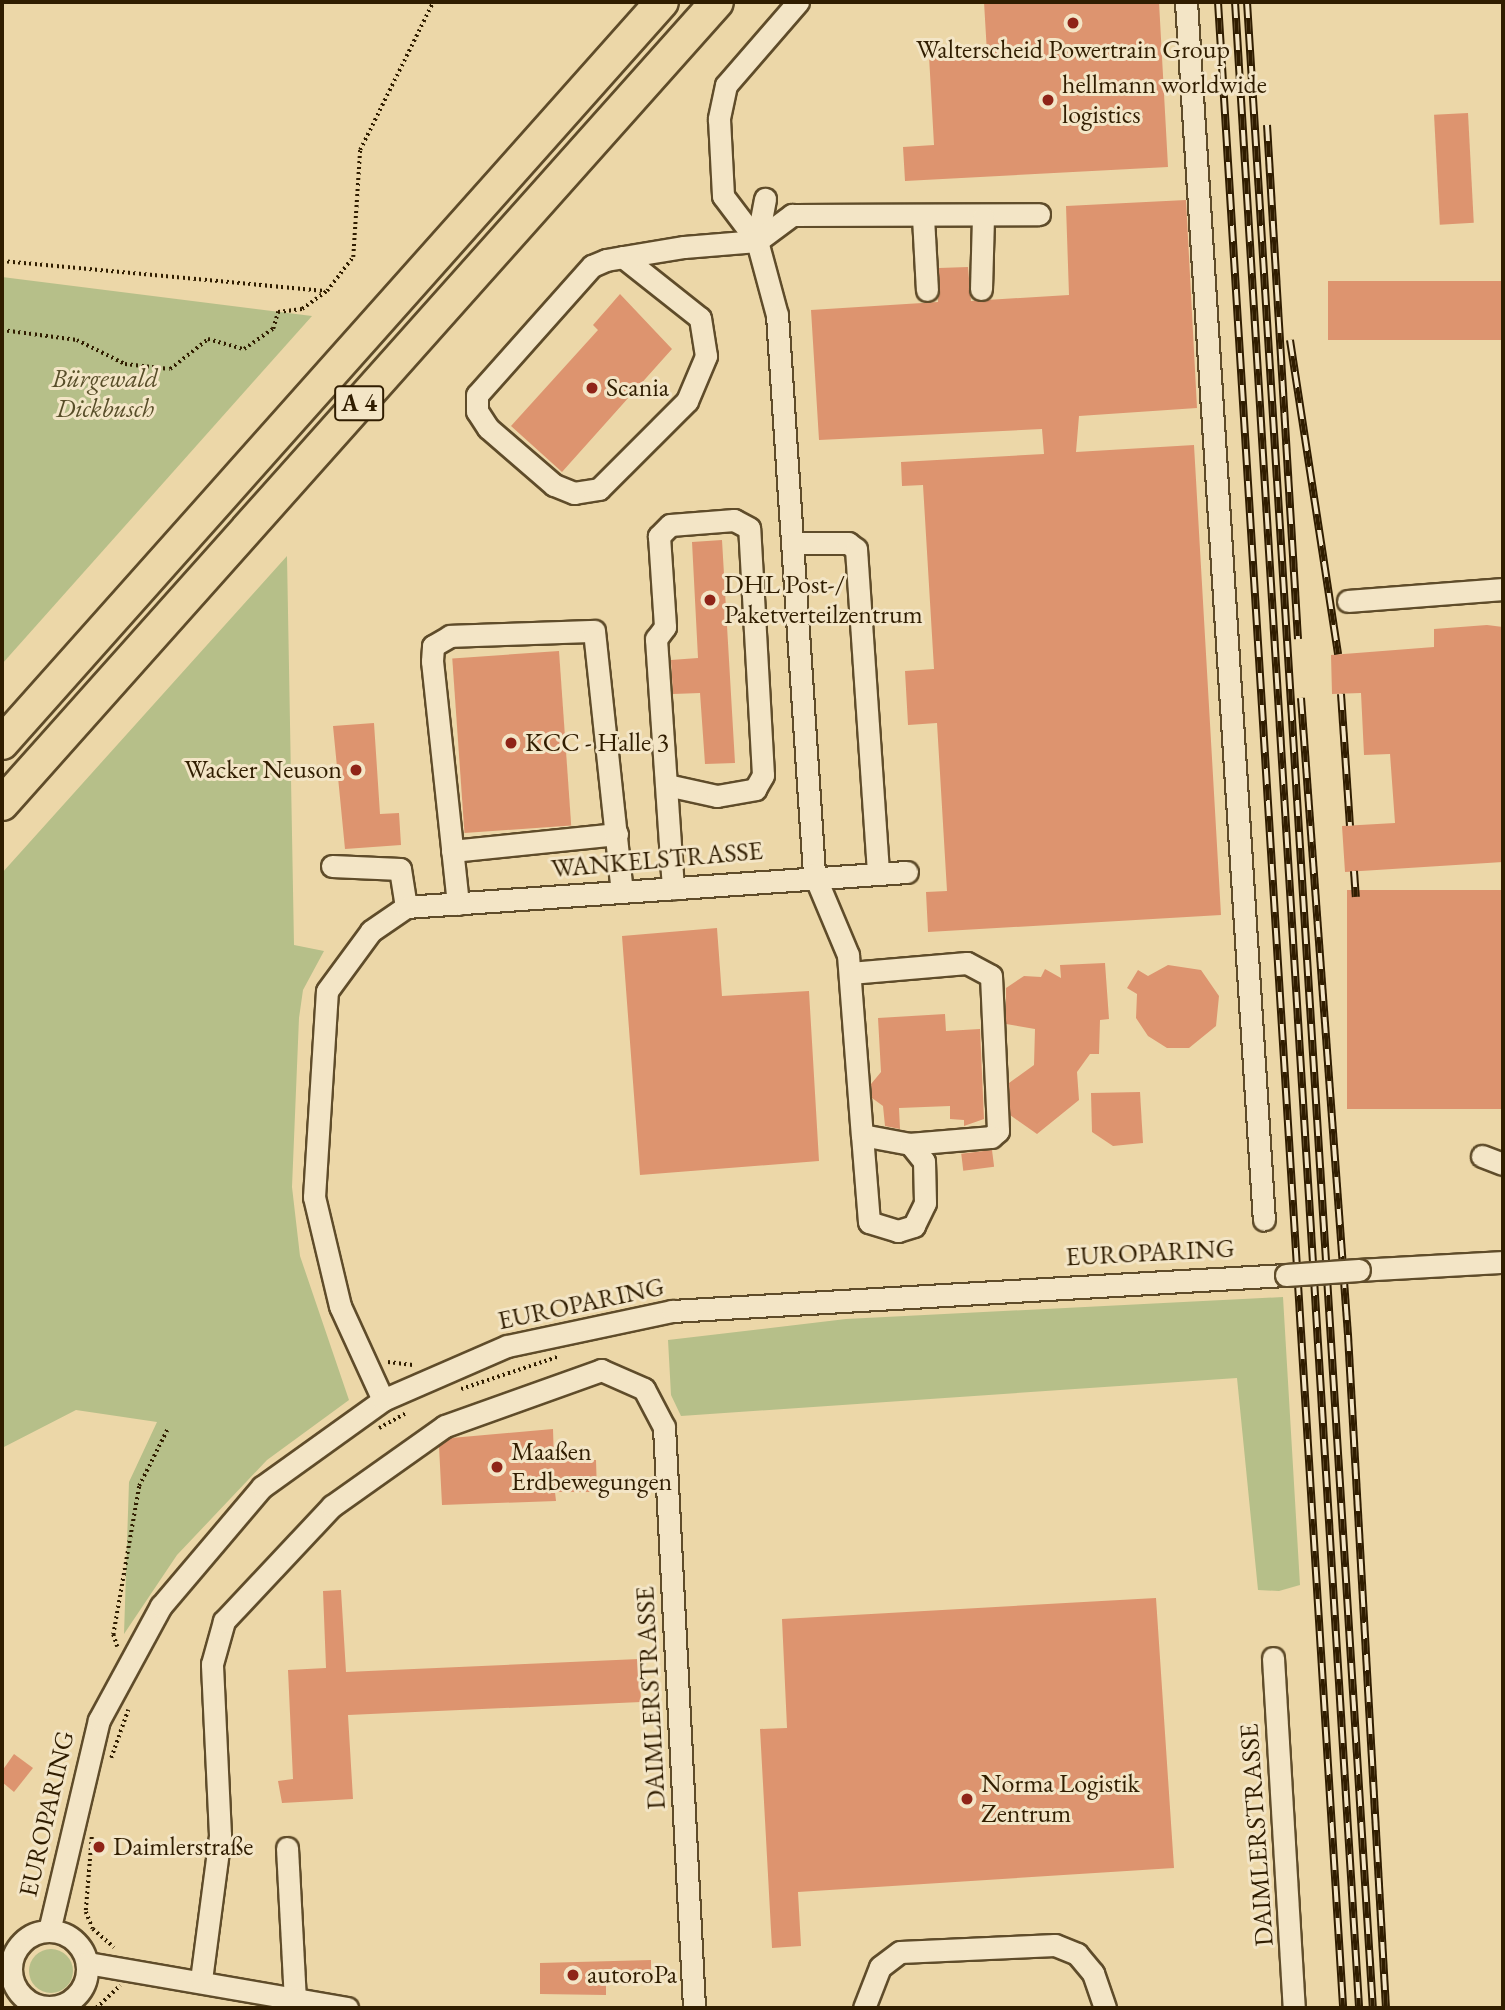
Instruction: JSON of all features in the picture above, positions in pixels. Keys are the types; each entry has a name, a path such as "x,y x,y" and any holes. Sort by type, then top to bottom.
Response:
{"highway":[{"name":"A 4","path":"2,743 662,2"},
{"name":"A 4","path":"2,804 717,2"}],"street":[{"path":"798,2 726,85 719,119 723,196 757,241 777,315 814,874 840,931 850,973 862,1135 864,1209 869,1222 884,1229 898,1231 921,1218 924,1161 910,1144"},
{"path":"1186,2 1264,1220"},
{"path":"757,241 765,199"},
{"path":"623,257 700,318 704,366 687,401 599,489 574,493 554,485 488,428 477,411 477,395 482,382 592,266 623,257 757,241 792,215 983,217 1039,214"},
{"path":"923,217 927,290"},
{"path":"981,289 983,217"},
{"path":"667,785 717,796 755,789 763,775 749,528 734,520 670,525 659,536 665,626 656,639 673,887"},
{"path":"792,542 848,543 856,549 878,873"},
{"path":"1348,601 1503,589"},
{"path":"458,904 432,660 433,646 450,636 594,631 622,892"},
{"path":"452,851 617,834"},
{"path":"332,866 400,869 406,907 371,931 327,991 317,1090 314,1197 323,1247 340,1306 383,1400"},
{"name":"WANKELSTRASSE","path":"406,907 622,892 814,874 907,872"},
{"path":"850,973 967,963 991,976 998,1131 991,1137 910,1144 862,1135"},
{"path":"1482,1156 1503,1164"},
{"name":"EUROPARING","path":"49,1931 86,1758 123,1669 161,1606 230,1519 308,1450 383,1400 507,1346 672,1311 1503,1262"},
{"name":"DAIMLERSTRASSE","path":"201,1980 220,1835 212,1664 224,1621 332,1506 445,1426 601,1370 644,1389 664,1427 694,2008"},
{"name":"DAIMLERSTRASSE","path":"1273,1658 1294,2008"},
{"path":"287,1849 295,1999"},
{"name":"EUROPARING","path":"49,1931 74,1940 87,1963 78,1995 46,2008 25,1999 7,1971 22,1943 49,1931"},
{"path":"864,2008 880,1967 900,1952 1055,1945 1077,1954 1093,1973 1105,2008"},
{"path":"87,1963 201,1980 347,2008"}],"path":[{"path":"2,330 77,340 125,364 170,369 208,339 244,349 273,329 278,312 302,309 327,291 353,257 360,150 433,2"},
{"path":"2,261 327,291"},
{"path":"446,1393 575,1351"},
{"path":"369,1434 402,1415"},
{"path":"123,1669 113,1635 139,1486 168,1428"},
{"path":"108,1766 131,1700"},
{"path":"94,1822 86,1912 98,1935 122,1951 127,1970 116,1991 96,2008"}],"green space":[{"name":"Bürgewald Dickbusch","path":"2,277 312,316 2,664"},
{"path":"287,556 294,945 324,951 303,990 299,1018 292,1187 300,1256 349,1400 267,1460 177,1555 124,1634 129,1482 157,1422 76,1410 2,1448 2,873"},
{"path":"1283,1297 1300,1585 1279,1591 1258,1590 1237,1378 681,1416 671,1395 668,1340 846,1319"},
{"path":"51,1949 60,1950 67,1955 72,1962 72,1980 67,1987 60,1992 51,1993 42,1992 35,1987 30,1980 29,1971 30,1962 35,1955 42,1950"}],"building":[{"name":"hellmann worldwide logistics","path":"984,2 1159,2 1168,167 905,181 903,147 934,145 929,56 987,53"},
{"path":"1468,113 1474,223 1440,225 1434,115"},
{"path":"1186,200 1197,408 1079,416 1076,452 1194,445 1221,915 928,932 926,892 947,891 937,723 908,725 905,671 934,669 923,485 902,486 901,462 1044,454 1042,429 819,440 811,310 938,302 939,268 968,267 971,301 1069,295 1066,206"},
{"path":"1328,281 1503,281 1503,340 1328,340"},
{"name":"Scania","path":"620,294 672,349 562,472 511,426 598,330 593,325"},
{"name":"DHL Post-/ Paketverteilzentrum","path":"722,540 735,763 705,764 700,693 673,694 671,660 698,658 692,542"},
{"path":"1487,625 1503,627 1503,862 1345,872 1342,826 1395,823 1390,754 1364,755 1361,693 1332,694 1331,655 1434,647 1434,629"},
{"name":"KCC - Halle 3","path":"559,651 571,826 464,833 452,658"},
{"name":"Wacker Neuson","path":"374,723 380,814 399,813 401,845 345,849 333,726"},
{"path":"1347,890 1503,890 1503,1109 1347,1109"},
{"path":"717,928 722,996 809,991 819,1161 640,1175 622,936"},
{"path":"1105,963 1109,1019 1100,1020 1099,1054 1090,1054 1077,1072 1079,1100 1037,1134 1010,1115 1009,1083 1034,1065 1035,1029 1006,1024 1006,988 1024,976 1041,977 1045,969 1061,978 1060,965"},
{"path":"1168,965 1201,970 1219,996 1216,1026 1189,1048 1167,1048 1148,1036 1136,1018 1137,994 1127,988 1138,970 1148,976"},
{"path":"945,1014 946,1031 980,1029 984,1119 964,1126 964,1120 950,1119 950,1106 899,1108 900,1129 885,1126 883,1106 872,1098 871,1084 881,1072 878,1018"},
{"path":"1140,1092 1143,1143 1113,1146 1092,1132 1091,1093"},
{"path":"992,1150 994,1167 963,1171 961,1154"},
{"name":"Maaßen Erdbewegungen","path":"553,1429 554,1461 596,1460 597,1492 555,1492 556,1501 442,1505 439,1446 451,1438"},
{"path":"341,1590 346,1672 639,1659 641,1702 348,1715 353,1799 282,1803 278,1781 293,1779 288,1670 326,1668 323,1591"},
{"name":"Norma Logistik Zentrum","path":"1156,1598 1174,1868 798,1892 801,1946 772,1948 760,1729 787,1728 782,1619"},
{"path":"14,1754 33,1768 14,1792 2,1782 2,1771"},
{"path":"651,1960 651,1976 606,1975 606,1995 540,1994 540,1963"}],"railway":[{"path":"1218,2 1343,2008"},
{"path":"1235,2 1359,2008"},
{"path":"1247,2 1373,2008"},
{"path":"1267,125 1298,639"},
{"path":"1290,340 1338,654"},
{"path":"1341,694 1350,826"},
{"path":"1301,698 1348,1335 1386,2008"},
{"path":"1354,871 1356,897"}],"place":[{"name":"Walterscheid Powertrain Group","path":"1073,23"},
{"name":"hellmann worldwide logistics","path":"1048,100"},
{"name":"Scania","path":"592,388"},
{"name":"DHL Post-/ Paketverteilzentrum","path":"710,600"},
{"name":"KCC - Halle 3","path":"511,743"},
{"name":"Wacker Neuson","path":"356,770"},
{"name":"Maaßen Erdbewegungen","path":"497,1467"},
{"name":"Norma Logistik Zentrum","path":"967,1799"},
{"name":"Daimlerstraße","path":"99,1847"},
{"name":"autoroPa","path":"573,1975"}]}
